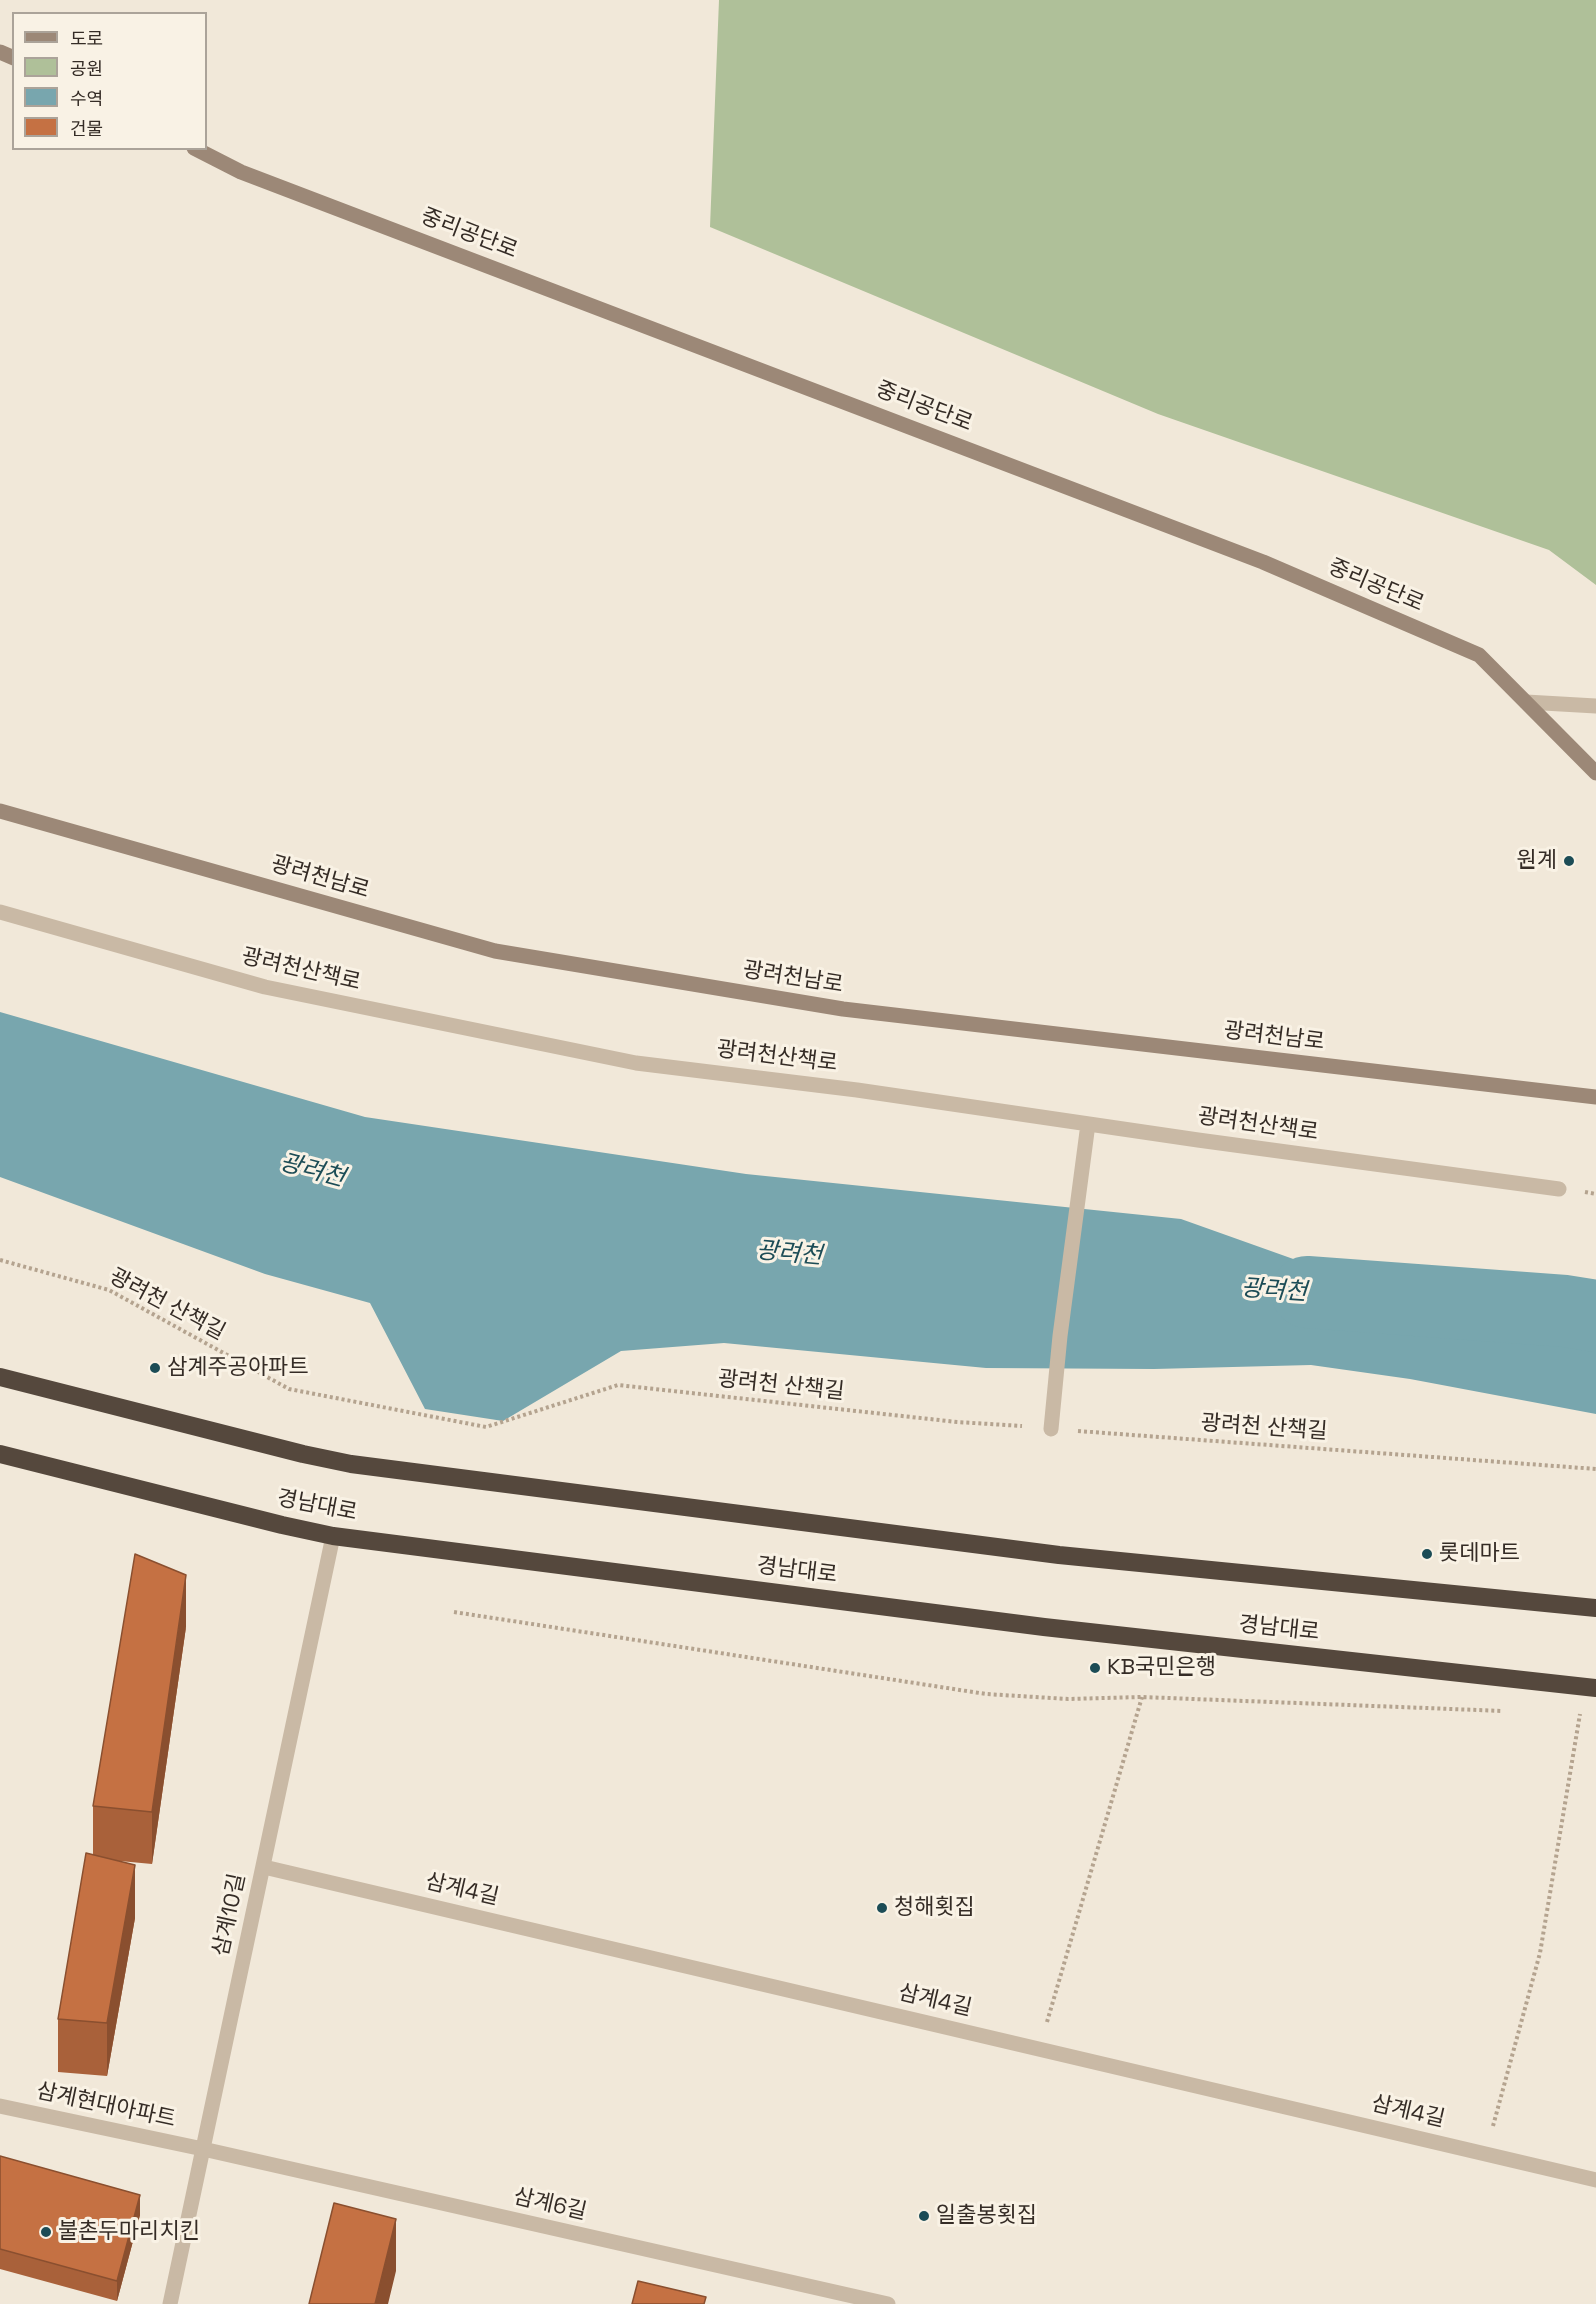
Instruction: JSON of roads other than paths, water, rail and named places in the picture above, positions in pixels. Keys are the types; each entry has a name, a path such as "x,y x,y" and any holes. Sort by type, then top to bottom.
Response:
{"highway":[{"path":"0,1377 351,1464 1059,1555 1596,1608"},
{"name":"경남대로","path":"0,1454 333,1536 1044,1627 1596,1688"}],"street":[{"name":"중리공단로","path":"198,150 241,172 1263,562 1479,655 1596,773"},
{"path":"1526,702 1596,706"},
{"name":"광려천남로","path":"0,811 495,951 843,1009 1596,1097"},
{"name":"광려천산책로","path":"0,912 265,987 636,1063 857,1090 1559,1189"},
{"path":"1052,1429 1060,1336 1088,1124"},
{"name":"삼계10길","path":"170,2304 333,1536"},
{"name":"삼계4길","path":"264,1866 1596,2180"},
{"name":"삼계현대아파트","path":"0,2106 203,2149"},
{"name":"삼계6길","path":"203,2149 888,2304"}],"water":[{"path":"0,1012 365,1117 746,1174 1181,1219 1473,1323 1582,1327 1596,1323 1596,1414 1410,1379 1311,1365 1154,1369 986,1368 724,1343 621,1351 503,1421 425,1409 370,1303 265,1274 0,1177"}],"waterway":[{"name":"광려천","path":"1307,1292 1565,1311 1596,1316"}],"place":[{"name":"원계","path":"1569,861"},
{"name":"삼계주공아파트","path":"155,1368"},
{"name":"롯데마트","path":"1427,1554"},
{"name":"KB국민은행","path":"1095,1668"},
{"name":"청해횟집","path":"882,1908"},
{"name":"일출봉횟집","path":"924,2216"},
{"name":"불촌두마리치킨","path":"46,2232"}]}
